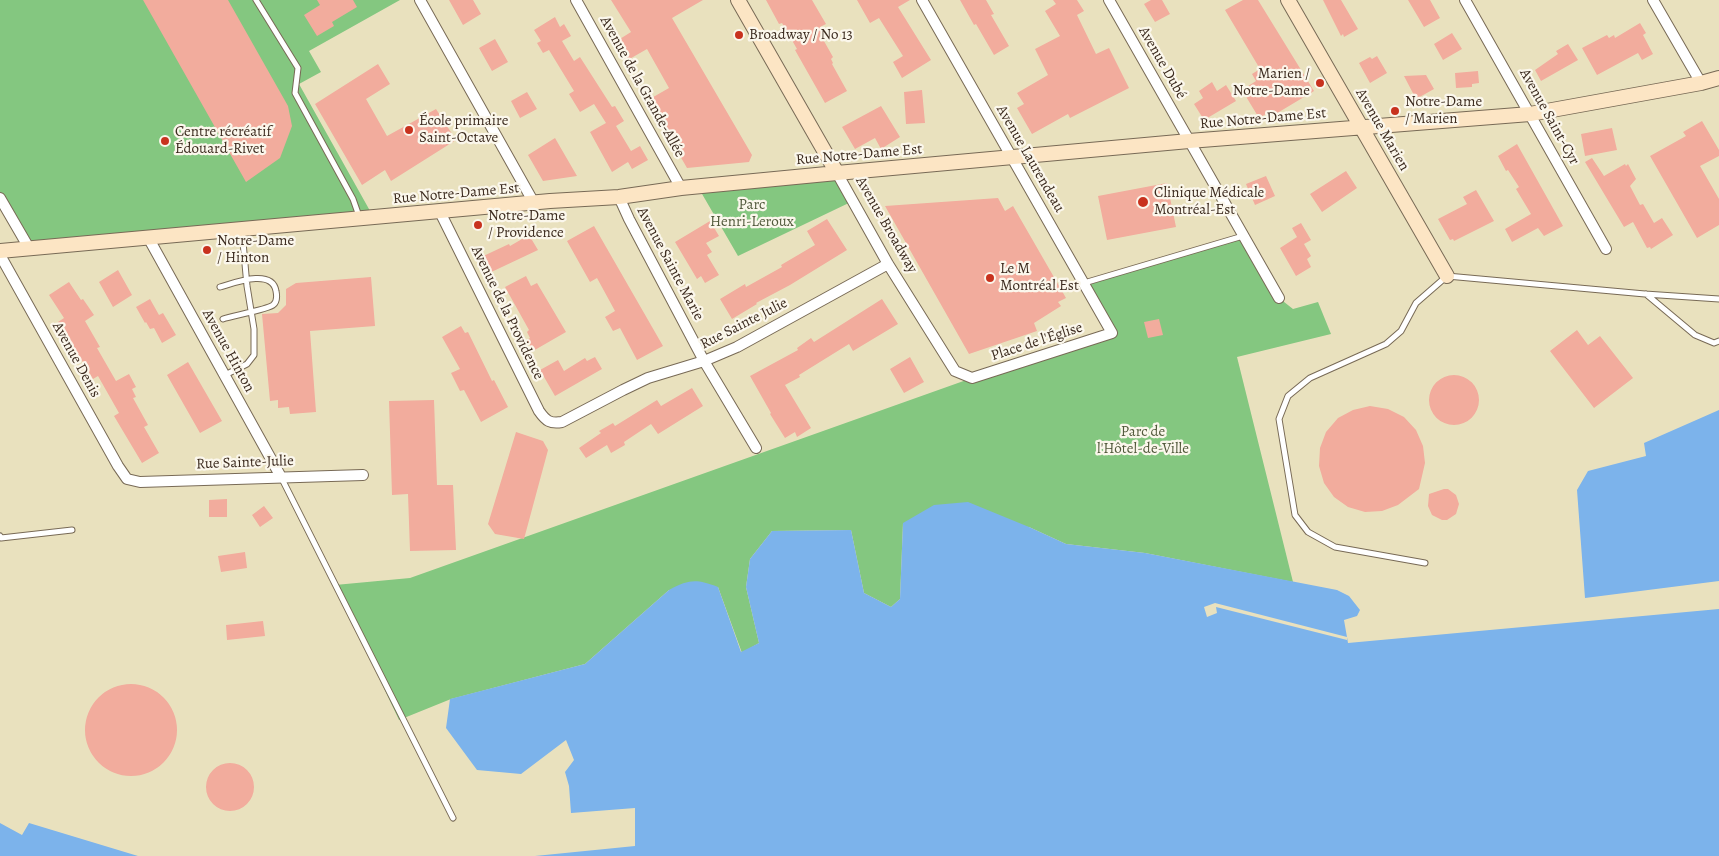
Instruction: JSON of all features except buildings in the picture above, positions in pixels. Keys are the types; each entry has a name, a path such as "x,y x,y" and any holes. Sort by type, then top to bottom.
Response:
{"main road":[{"name":"Avenue Broadway","path":"738,0 837,172"},
{"name":"Avenue Marien","path":"1288,0 1447,276"},
{"name":"Rue Notre-Dame Est","path":"0,253 29,248 618,197 681,188 837,172 1189,141 1530,114 1701,83 1719,78"}],"street":[{"path":"420,0 534,203"},
{"name":"Avenue de la Grande-Allée","path":"576,0 681,188"},
{"name":"Avenue Laurendeau","path":"922,0 1112,333"},
{"name":"Avenue Dubé","path":"1109,0 1279,298"},
{"name":"Avenue Saint-Cyr","path":"1465,0 1606,249"},
{"path":"1653,0 1701,83"},
{"name":"Avenue Broadway","path":"837,172 888,264 955,372 972,378"},
{"name":"Avenue Sainte Marie","path":"618,197 704,361 756,448"},
{"path":"0,198 29,248"},
{"name":"Avenue de la Providence","path":"440,212 540,412 546,420 553,424"},
{"name":"Avenue Hinton","path":"149,239 281,477"},
{"name":"Avenue Denis","path":"0,253 122,474 127,479"},
{"name":"Rue Sainte Julie","path":"553,424 562,422 648,378 704,361 737,347 888,264"},
{"name":"Place de l'Église","path":"972,378 1112,333"},
{"name":"Rue Sainte-Julie","path":"127,479 140,482 363,475"}],"lane":[{"path":"256,0 298,68 295,93 353,199 360,219"},
{"path":"224,375 247,364 254,356 254,329 246,280 242,230"},
{"path":"1084,282 1243,236"},
{"path":"1425,563 1335,547 1308,532 1295,515 1279,418 1288,396 1310,378 1386,344 1401,331 1416,303 1447,276 1719,299"},
{"path":"220,287 262,278 271,281 276,290 277,299 272,306 265,309 223,319"},
{"path":"1645,294 1695,335 1714,343 1719,341"},
{"path":"281,477 453,818"},
{"path":"0,536 1,538 72,530"}],"green space":[{"name":"Centre récréatif Édouard-Rivet","path":"0,0 400,0 309,51 321,72 299,84 374,218 29,248 0,198"},
{"name":"Parc Henri-Leroux","path":"837,173 853,201 738,256 698,187"},
{"name":"Parc de l'Hôtel-de-Ville","path":"1243,236 1279,298 1293,309 1318,302 1331,334 1237,357 1293,582 1145,553 1066,544 1029,527 903,523 900,599 891,607 864,593 851,530 772,531 750,559 746,587 759,643 742,653 718,587 669,590 585,664 451,699 399,720 335,585 410,578 972,378 1111,333 1084,283"}],"water":[{"path":"1719,410 1719,581 1585,598 1577,490 1588,471 1646,456 1644,443"},
{"path":"968,502 1066,544 1145,553 1337,590 1349,596 1360,610 1357,616 1344,620 1348,643 1719,609 1719,856 535,856 635,846 635,808 571,813 569,786 565,772 574,760 566,740 521,774 477,770 446,728 450,699 585,664 669,590 688,582 693,581 718,587 741,652 759,643 746,587 750,559 772,531 851,530 864,593 891,607 900,599 903,523 934,505"},
{"path":"0,823 22,835 29,823 138,856 0,856"}],"pier":[{"path":"1215,603 1347,637 1347,640 1216,607 1217,613 1207,617 1204,607"}],"place":[{"name":"Broadway / No 13","path":"739,35"},
{"name":"Marien / Notre-Dame","path":"1320,83"},
{"name":"Notre-Dame / Marien","path":"1395,111"},
{"name":"École primaire Saint-Octave","path":"409,130"},
{"name":"Centre récréatif Édouard-Rivet","path":"165,141"},
{"name":"Clinique Médicale Montréal-Est","path":"1143,202"},
{"name":"Notre-Dame / Providence","path":"478,225"},
{"name":"Notre-Dame / Hinton","path":"207,250"},
{"name":"Le M Montréal Est","path":"990,278"}]}
